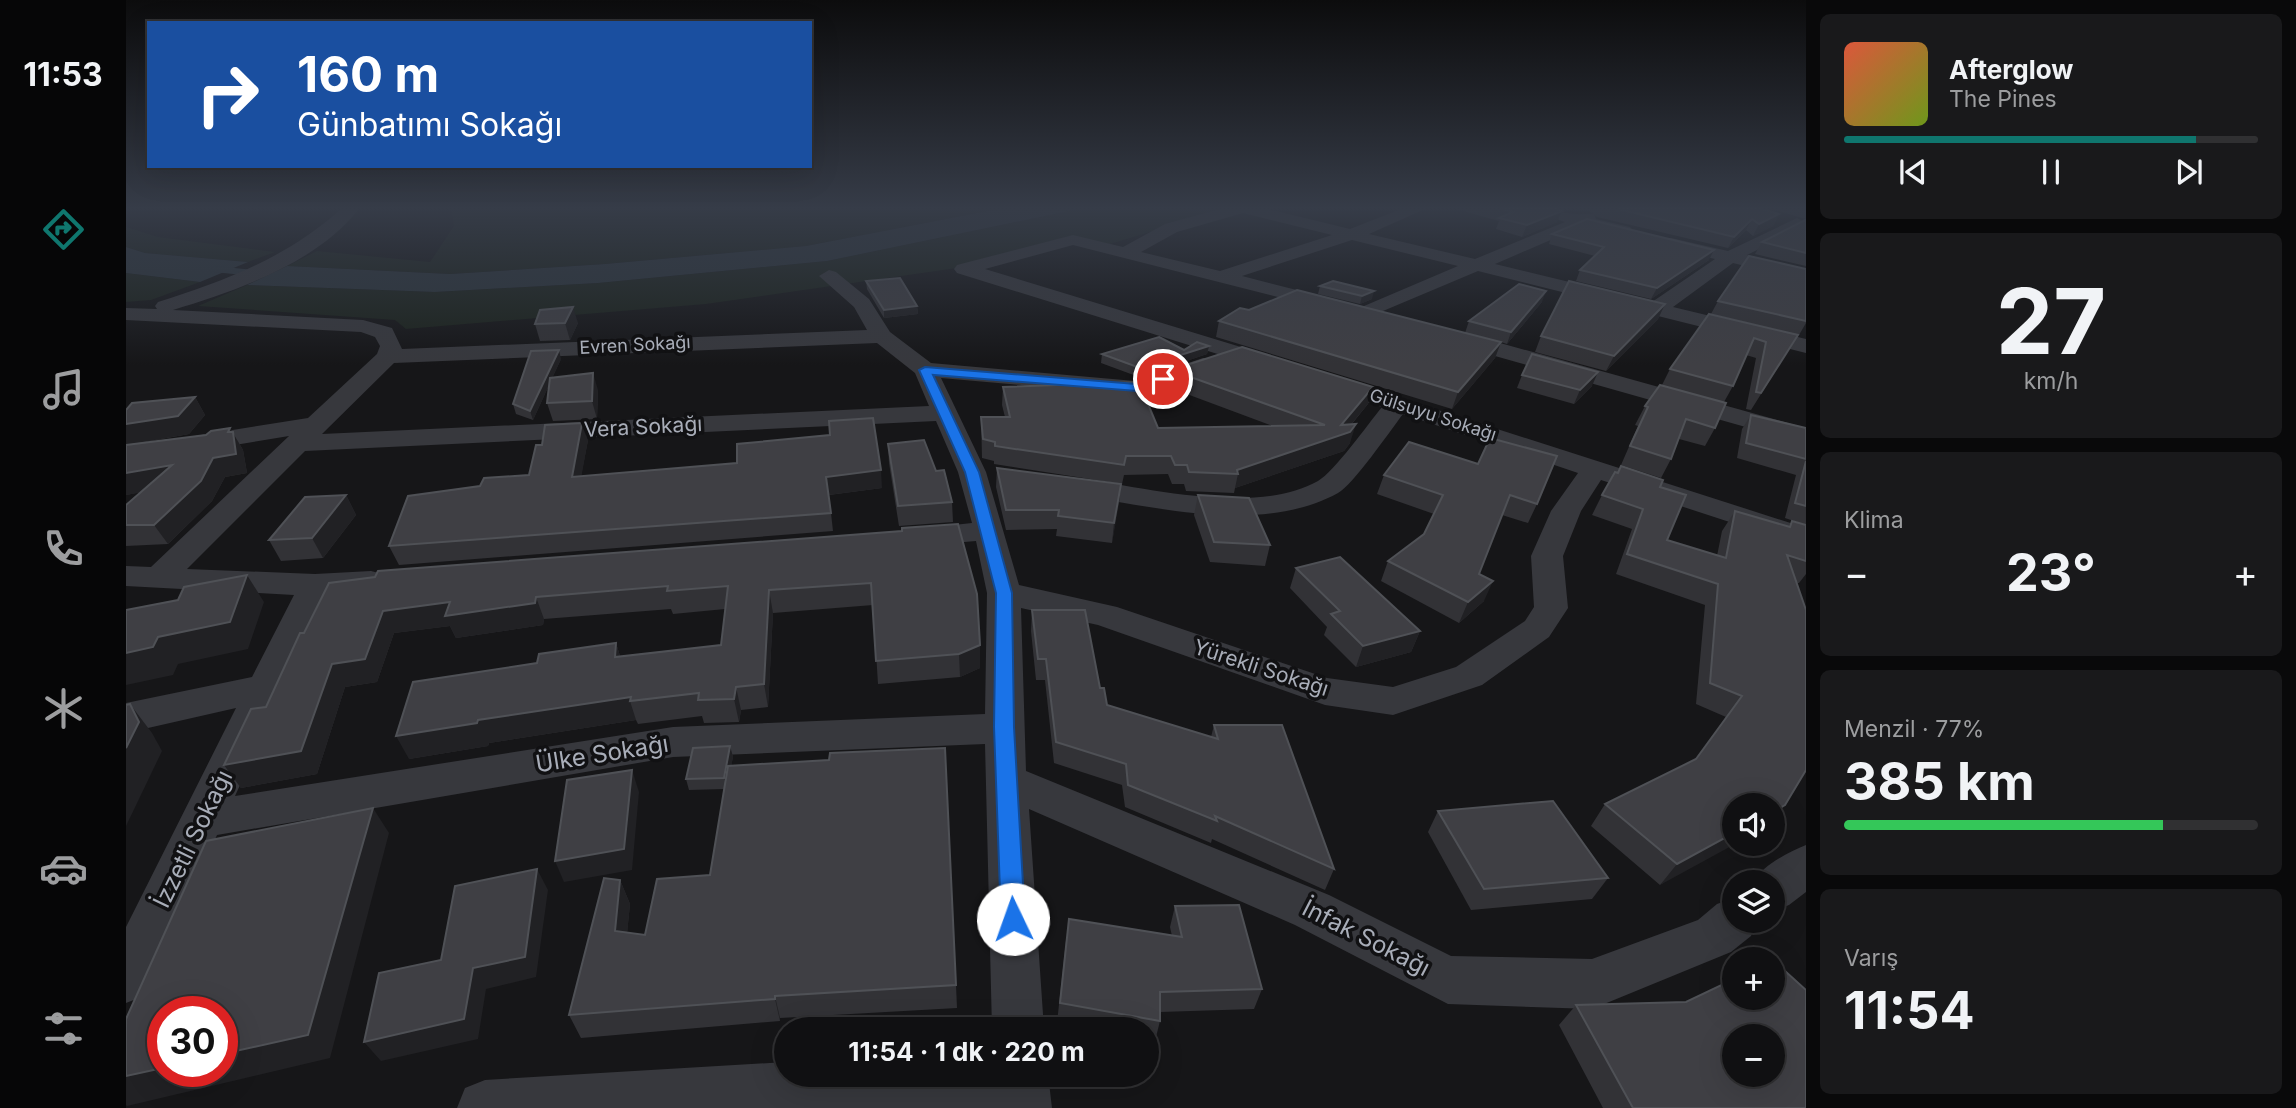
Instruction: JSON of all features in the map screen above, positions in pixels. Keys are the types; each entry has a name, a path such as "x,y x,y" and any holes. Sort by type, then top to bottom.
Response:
{"street":[{"path":"133,313 227,286 282,261"},
{"name":"Gülsuyu Sokağı","path":"995,261 964,269 1399,403 1806,538"},
{"path":"1160,261 1403,324"},
{"path":"1221,277 1271,261"},
{"path":"1450,261 1806,346"},
{"path":"1364,313 1491,261"},
{"path":"1655,310 1725,261"},
{"path":"1746,261 1806,275"},
{"path":"830,276 862,303 881,336 925,370 946,412 986,474 989,531 1004,593 1004,727 1017,1017"},
{"path":"133,313 363,326 389,338 391,346 388,356 299,443 142,578"},
{"path":"1441,334 1806,436"},
{"name":"Evren Sokağı","path":"388,356 881,336"},
{"path":"925,370 1137,387 1239,354"},
{"path":"1053,484 1202,504 1254,506 1293,499 1330,486 1399,403"},
{"name":"Vera Sokağı","path":"299,443 946,412"},
{"path":"126,455 239,435 318,425"},
{"name":"Yürekli Sokağı","path":"1004,593 1105,615 1325,691 1393,701 1469,676 1537,629 1551,608 1547,556 1566,511 1595,468"},
{"path":"893,539 989,531"},
{"path":"142,578 315,585 397,579"},
{"name":"İzzetli Sokağı","path":"126,979 315,585"},
{"path":"126,718 265,688"},
{"name":"Ülke Sokağı","path":"203,819 673,742 1004,727"},
{"name":"İnfak Sokağı","path":"1006,781 1312,910 1448,980 1591,984 1714,936 1722,930"},
{"path":"1785,881 1806,865"},
{"path":"485,1108 933,1081 976,1108"},
{"path":"1022,1087 1024,1108"}],"shaded area":[{"path":"126,261 248,262 200,282 126,273"},
{"path":"298,261 642,261 450,274 287,266"},
{"path":"642,261 828,261 598,283 435,292 247,285 287,266 450,274"},
{"path":"827,261 985,261 957,268 706,304 406,329 395,320 198,306 247,285 435,292 598,283"},
{"path":"126,273 200,282 151,300 126,302"}],"building":[{"path":"1590,261 1698,261 1657,288 1580,270"},
{"path":"1746,261 1770,261 1806,269 1806,321 1718,301"},
{"path":"900,278 917,306 884,310 866,281"},
{"path":"1333,281 1374,291 1362,296 1320,286"},
{"path":"1569,281 1665,304 1614,356 1541,336"},
{"path":"1519,284 1546,291 1511,332 1469,321"},
{"path":"1297,290 1501,342 1458,392 1219,321 1240,308 1249,310"},
{"path":"573,307 565,323 535,324 540,310"},
{"path":"1709,314 1798,335 1761,393 1756,392 1766,342 1754,338 1733,386 1670,369"},
{"path":"1159,337 1184,350 1197,342 1209,346 1140,368 1102,354"},
{"path":"1242,347 1373,387 1341,425 1356,424 1350,432 1237,470 1238,474 1189,472 1187,465 1175,465 1171,456 1126,456 1124,465 995,446 995,442 983,439 981,417 1010,417 1003,387 1139,382 1158,428 1325,425 1171,370"},
{"path":"559,350 530,411 513,404 531,351"},
{"path":"1532,354 1598,372 1580,390 1522,375"},
{"path":"593,373 592,401 547,403 550,378"},
{"path":"1660,385 1726,403 1715,428 1686,419 1671,459 1630,446 1648,407 1645,406"},
{"path":"195,397 178,416 126,424 126,410 132,403"},
{"path":"1751,415 1806,428 1806,459 1746,443"},
{"path":"873,418 881,470 826,477 831,513 389,546 408,496 480,486 484,478 529,475 536,445 542,445 545,425 582,423 572,477 737,463 737,444 830,435 829,421"},
{"path":"230,428 228,432 233,432 236,454 213,458 201,481 154,525 126,525 126,505 172,465 126,473 126,445 206,435 211,431"},
{"path":"1490,438 1557,456 1537,504 1510,495 1479,574 1493,581 1468,602 1388,561 1424,534 1443,495 1384,475 1409,442 1478,464"},
{"path":"924,440 936,471 944,470 952,502 898,506 888,444"},
{"path":"1806,461 1806,506 1795,503"},
{"path":"1621,466 1663,480 1660,487 1686,495 1667,540 1726,558 1735,511 1790,527 1792,521 1806,525 1806,561 1787,555 1806,610 1806,770 1785,805 1785,793 1722,793 1722,840 1677,864 1605,804 1696,759 1742,696 1710,683 1718,584 1627,554 1643,509 1602,495 1615,472 1618,473"},
{"path":"997,468 1121,484 1114,523 1058,516 1059,510 1006,510"},
{"path":"346,495 312,538 269,540 305,497"},
{"path":"1198,495 1249,498 1270,545 1214,542"},
{"path":"958,524 977,594 980,645 959,654 876,661 871,583 769,590 764,684 736,687 734,699 698,700 699,693 630,701 631,697 478,720 477,723 396,736 413,682 537,663 539,654 616,643 615,657 721,645 728,586 667,591 668,586 536,597 535,603 445,616 450,602 383,611 365,659 332,664 301,751 224,765 251,709 266,707 300,633 304,633 329,583 375,577 378,571 902,531 902,528"},
{"path":"1340,557 1420,631 1363,646 1331,614 1340,611 1296,568"},
{"path":"247,575 230,622 158,637 153,647 126,653 126,610 178,600 184,587"},
{"path":"1032,610 1085,610 1100,688 1104,688 1107,705 1218,739 1214,725 1282,725 1334,869 1215,816 1217,821 1128,785 1126,764 1056,742 1046,659 1038,659"},
{"path":"130,704 139,722 126,748 126,705"},
{"path":"730,746 724,778 686,779 693,748"},
{"path":"945,748 956,985 775,996 775,999 569,1015 604,878 620,880 615,931 645,935 657,879 710,875 728,766 829,760 830,753"},
{"path":"632,770 624,849 555,861 567,780"},
{"path":"1553,801 1608,878 1484,889 1438,811"},
{"path":"373,808 308,1035 238,1050 238,996 147,996 147,1071 126,1076 126,1019 206,841"},
{"path":"537,869 525,957 473,968 464,1019 364,1042 379,973 441,960 455,886"},
{"path":"1239,905 1262,989 1160,992 1160,1021 1159,1017 1138,1017 1060,1003 1069,919 1182,937 1175,906"},
{"path":"1785,971 1806,990 1806,1108 1633,1108 1576,1005 1686,1002 1722,985 1722,1010 1785,1010"}],"waterway":[{"path":"214,269 254,273"}],"route":[{"path":"1013,919 1004,727 1004,593 972,472 925,370 1137,387 1163,379"}]}
